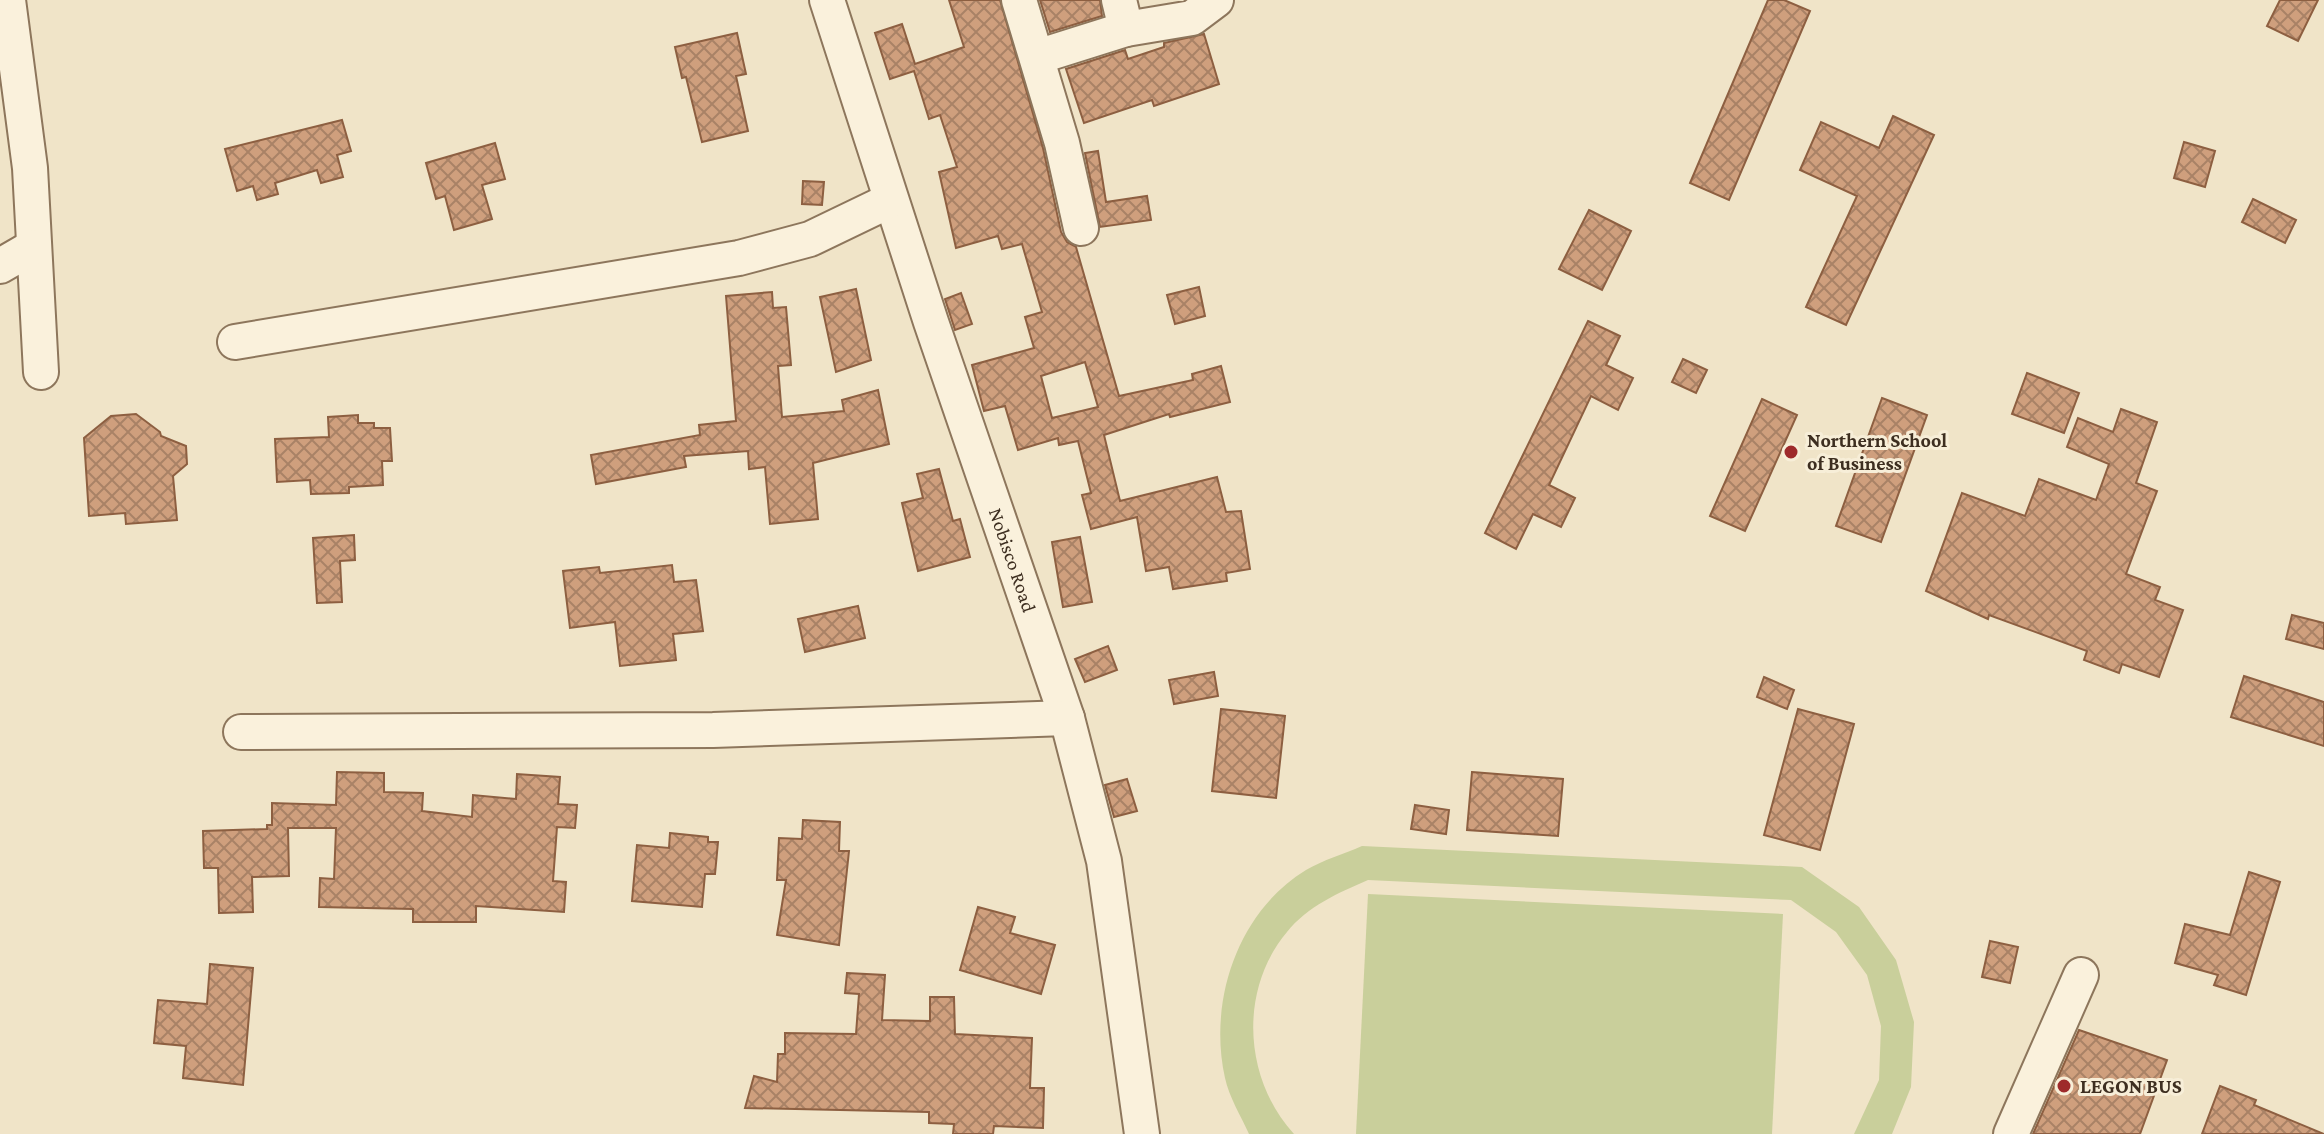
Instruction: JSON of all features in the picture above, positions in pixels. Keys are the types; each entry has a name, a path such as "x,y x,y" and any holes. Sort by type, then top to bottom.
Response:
{"street":[{"path":"8,0 30,168 41,372"},
{"name":"Nobisco Road","path":"827,0 891,200 1067,718 1104,861 1142,1134"},
{"path":"1019,0 1037,57 1081,228"},
{"path":"1037,57 1122,15 1192,18 1216,0"},
{"path":"235,342 739,258 810,239 891,200"},
{"path":"0,266 33,247"},
{"path":"241,732 713,730 1067,718"},
{"path":"2011,1134 2081,975"}],"green space":[{"path":"1362,846 1802,867 1859,907 1896,960 1914,1022 1911,1087 1892,1134 1854,1134 1879,1080 1881,1026 1867,975 1836,932 1791,900 1368,880 1335,895 1304,915 1271,955 1260,980 1254,1007 1253,1034 1265,1088 1277,1112 1294,1134 1249,1134 1227,1085 1221,1049 1221,1019 1233,961 1262,910 1282,888 1313,866"},
{"path":"1368,894 1783,914 1772,1134 1356,1134"}],"building":[{"path":"949,0 1000,0 1043,148 1061,232 1067,242 1076,247 1119,396 1193,380 1192,374 1221,366 1230,402 1170,417 1169,414 1104,435 1120,501 1217,477 1226,512 1241,511 1250,569 1226,573 1227,581 1173,589 1169,567 1146,571 1137,517 1091,529 1082,495 1091,493 1078,441 1059,445 1058,438 1018,450 1005,406 984,411 972,365 1034,348 1025,317 1042,312 1022,244 1002,249 998,236 956,248 939,172 957,167 940,115 929,119 914,71 890,79 875,33 902,24 915,64 964,47","holes":["1085,362 1098,407 1052,418 1041,376"]},
{"path":"1040,0 1100,0 1102,16 1050,32"},
{"path":"1768,0 1784,0 1810,11 1729,200 1690,183"},
{"path":"2280,0 2318,0 2298,41 2267,26"},
{"path":"737,33 746,74 736,76 748,131 702,142 675,47"},
{"path":"1204,34 1219,84 1154,106 1152,100 1084,123 1066,69 1125,50 1128,59 1164,47 1164,43"},
{"path":"1893,116 1934,135 1846,325 1806,307 1857,196 1800,170 1821,122 1879,148"},
{"path":"342,120 351,151 337,155 343,177 321,183 317,170 275,183 278,194 257,200 253,186 237,191 225,149"},
{"path":"2184,142 2215,151 2205,187 2174,178"},
{"path":"495,143 505,179 482,185 492,219 454,230 445,196 436,199 426,163"},
{"path":"1098,151 1106,202 1147,196 1151,220 1100,227 1085,153"},
{"path":"803,181 824,182 822,205 802,204"},
{"path":"2253,199 2296,220 2285,243 2242,222"},
{"path":"1589,210 1631,231 1602,290 1559,269"},
{"path":"1199,287 1205,316 1175,324 1167,295"},
{"path":"856,289 871,360 836,372 820,297"},
{"path":"772,292 773,308 786,307 791,365 778,366 782,417 844,411 842,400 878,390 889,444 813,463 818,519 770,524 765,467 749,469 748,451 684,456 686,467 596,484 591,455 700,435 699,425 736,421 726,296"},
{"path":"961,293 972,324 955,330 945,299"},
{"path":"1588,321 1620,336 1606,365 1633,378 1618,410 1591,396 1549,485 1575,498 1561,527 1533,514 1516,549 1485,533"},
{"path":"1683,359 1707,370 1696,393 1672,382"},
{"path":"2027,373 2079,393 2064,433 2012,414"},
{"path":"1882,398 1927,415 1881,542 1836,526"},
{"path":"1762,399 1797,415 1745,531 1710,516"},
{"path":"2121,409 2157,422 2136,483 2157,491 2126,574 2160,587 2155,600 2183,610 2159,677 2122,664 2119,673 2084,660 2087,651 1989,615 1988,619 1926,591 1962,493 2025,516 2039,479 2096,500 2109,464 2067,447 2078,418 2113,432"},
{"path":"136,414 161,436 186,446 187,464 173,476 177,520 126,524 125,513 89,516 84,438 111,416"},
{"path":"358,415 358,423 374,423 374,428 390,428 392,461 382,461 383,485 349,487 349,493 311,494 310,480 277,482 275,439 329,437 328,417"},
{"path":"939,469 953,521 960,519 970,557 918,571 902,503 923,498 917,474"},
{"path":"354,535 355,560 340,561 342,602 317,603 313,538"},
{"path":"1080,537 1092,602 1063,607 1052,542"},
{"path":"672,565 674,582 696,580 703,631 673,634 676,660 620,666 615,622 570,628 563,571 599,567 600,573"},
{"path":"858,606 865,638 805,652 798,619"},
{"path":"2292,615 2324,623 2324,649 2286,639"},
{"path":"1108,646 1117,670 1085,682 1075,659"},
{"path":"1214,672 1218,696 1174,704 1169,680"},
{"path":"2244,676 2324,702 2324,746 2231,717"},
{"path":"1764,677 1794,690 1787,709 1757,697"},
{"path":"1221,709 1285,716 1276,798 1212,791"},
{"path":"1798,709 1854,724 1820,850 1764,835"},
{"path":"337,772 384,773 384,792 423,793 422,811 472,817 473,795 516,799 517,774 560,777 558,804 577,805 575,828 557,827 553,881 566,882 564,912 476,906 476,922 413,922 413,909 319,907 320,878 334,879 336,828 288,828 289,876 252,877 253,912 219,913 218,868 204,868 203,831 267,829 267,825 272,825 272,803 336,805"},
{"path":"1472,772 1563,779 1558,836 1467,830"},
{"path":"1127,779 1137,811 1114,817 1105,785"},
{"path":"1415,805 1449,810 1446,834 1411,829"},
{"path":"803,820 840,822 839,851 849,851 839,945 777,935 786,880 777,880 779,838 802,839"},
{"path":"670,833 708,837 708,842 718,842 715,874 705,874 702,907 632,901 637,845 669,848"},
{"path":"2249,872 2280,882 2246,995 2214,985 2218,975 2175,963 2185,924 2230,935"},
{"path":"978,907 1015,917 1010,933 1055,945 1041,994 960,970"},
{"path":"1990,941 2018,947 2010,983 1982,977"},
{"path":"210,964 253,968 243,1085 183,1078 186,1046 154,1043 158,1000 207,1004"},
{"path":"847,973 885,975 882,1020 930,1021 930,997 954,997 955,1034 1032,1038 1030,1088 1044,1088 1043,1128 994,1126 993,1134 953,1134 954,1124 929,1123 929,1112 745,1108 754,1076 777,1082 778,1054 785,1054 785,1033 856,1034 859,994 845,993"},
{"path":"2079,1030 2167,1060 2140,1134 2033,1134"},
{"path":"2220,1086 2256,1100 2254,1105 2324,1134 2202,1134"}],"place":[{"name":"Northern School of Business","path":"1791,452"},
{"name":"LEGON BUS","path":"2064,1086"}]}
